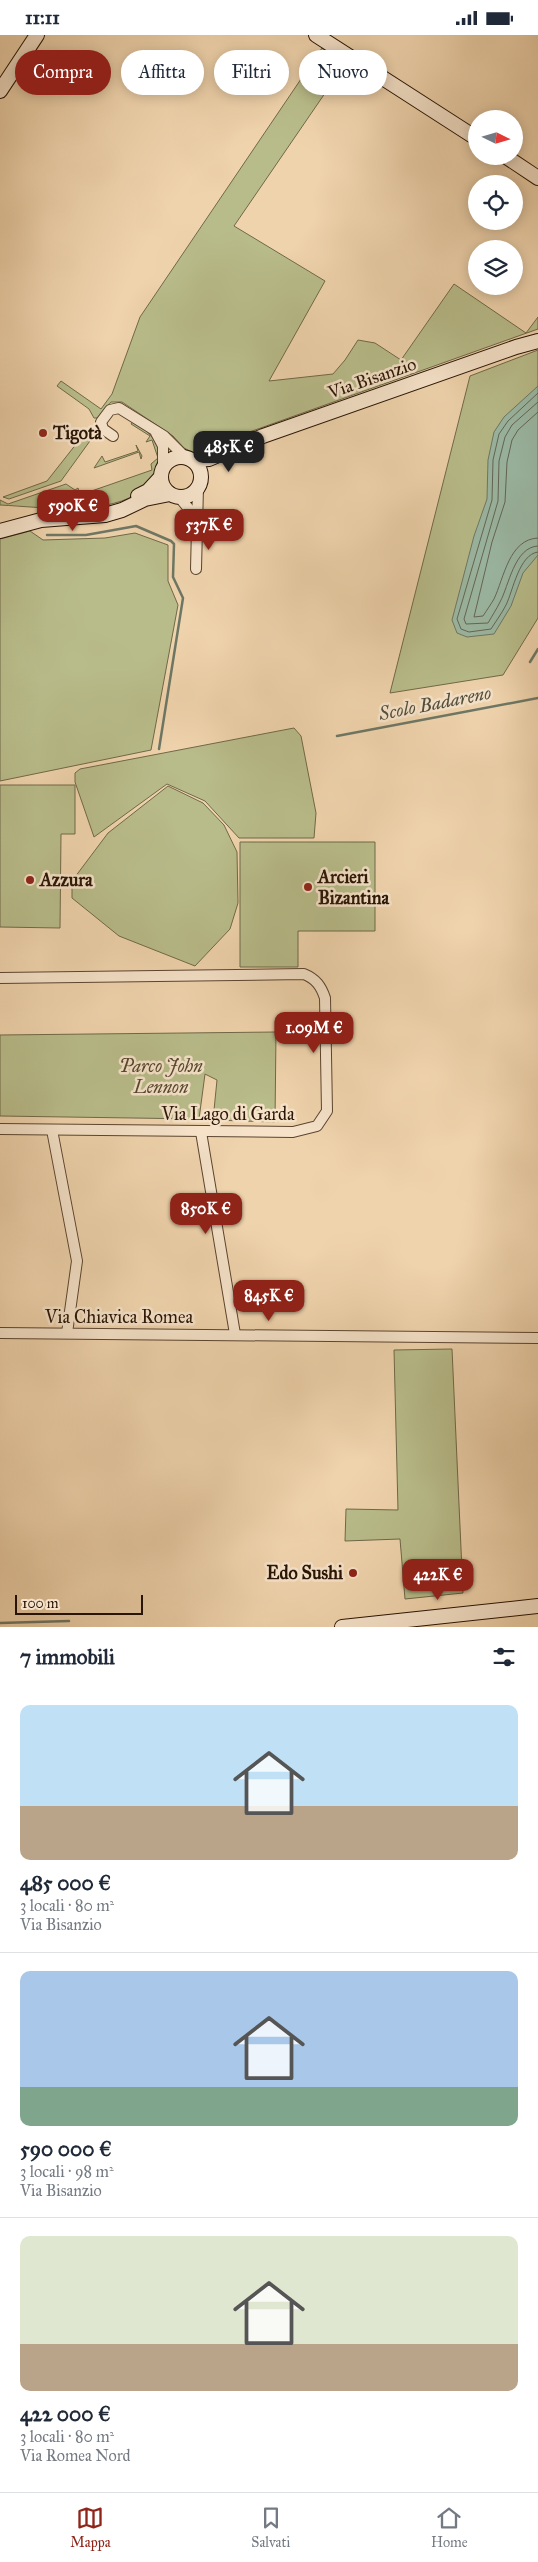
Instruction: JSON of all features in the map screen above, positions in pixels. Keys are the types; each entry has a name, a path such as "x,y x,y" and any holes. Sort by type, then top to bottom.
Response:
{"main road":[{"path":"0,91 37,35"},
{"path":"324,37 468,133"},
{"path":"518,165 538,178"},
{"path":"516,347 538,337"},
{"path":"516,347 538,341"},
{"name":"Via Bisanzio","path":"189,458 209,459 263,436 516,347"},
{"name":"Via Bisanzio","path":"199,486 208,473 240,446"},
{"path":"0,523 44,510 95,510 121,505 148,491 172,458 189,458 200,471 199,486 190,495 145,499 122,510 105,515 41,520 0,531"},
{"path":"162,472 165,490 174,495"},
{"path":"342,1627 538,1606"}],"street":[{"path":"113,436 101,426 105,416 116,408 124,409 164,436 189,458"},
{"path":"154,430 163,446 162,472"},
{"path":"196,569 199,486"},
{"path":"174,495 192,514 196,532"},
{"name":"Via Lago di Garda","path":"0,978 304,974 314,978 325,998 327,1111 317,1126 292,1132 0,1129"},
{"path":"52,1130 77,1261 68,1333"},
{"path":"201,1132 235,1334"},
{"name":"Via Chiavica Romea","path":"0,1333 538,1338"}],"green space":[{"path":"299,82 299,95 324,95 234,226 325,281 269,381 333,374 358,340 375,343 401,360 454,284 526,333 538,317 538,329 241,435 211,453 196,454 184,448 173,436 122,402 111,402 97,418 94,418 89,409 57,386 61,381 101,409 112,394 140,317"},
{"path":"538,350 538,618 503,675 390,693 470,376"},
{"path":"133,421 150,435 159,452 159,459 154,478 139,493 121,501 102,506 80,508 0,505 0,500 8,504 66,484 75,490 78,488 80,495 152,470 151,464 158,458 152,440 146,442 150,436 131,424"},
{"path":"88,429 95,434 61,481 9,499 3,497 47,481"},
{"path":"136,445 142,456 141,459 139,452 94,468 102,456 105,462 138,451"},
{"path":"30,531 43,540 105,538 135,533 168,545 168,581 178,605 151,750 0,781 0,539"},
{"path":"294,728 301,736 316,813 314,838 239,838 205,801 167,784 94,837 75,782 75,773 80,769"},
{"name":"Azzura","path":"0,785 75,785 75,834 61,834 60,928 0,927"},
{"path":"168,786 203,803 224,825 237,852 238,903 230,929 195,966 119,936 72,898 72,881 108,833"},
{"name":"Arcieri Bizantina","path":"240,842 375,842 375,931 298,931 298,967 240,967"},
{"name":"Parco John Lennon","path":"276,1032 275,1122 213,1120 217,1080 205,1074 199,1119 0,1116 0,1035"},
{"path":"452,1349 463,1593 405,1599 400,1539 345,1541 346,1509 398,1510 394,1350"}],"water":[{"path":"538,386 538,555 523,573 511,606 494,634 467,637 457,633 452,620 474,536 487,499 488,460 494,432 504,417"}],"waterway":[{"path":"47,535 86,535 136,526 174,544 173,577 183,598 159,749"},
{"path":"530,662 538,649"},
{"name":"Scolo Badareno","path":"337,736 538,698"},
{"path":"0,1623 69,1621"}],"place":[{"name":"Tigotà","path":"43,433"},
{"name":"Azzura","path":"30,880"},
{"name":"Arcieri Bizantina","path":"308,887"},
{"name":"Edo Sushi","path":"353,1573"}]}
